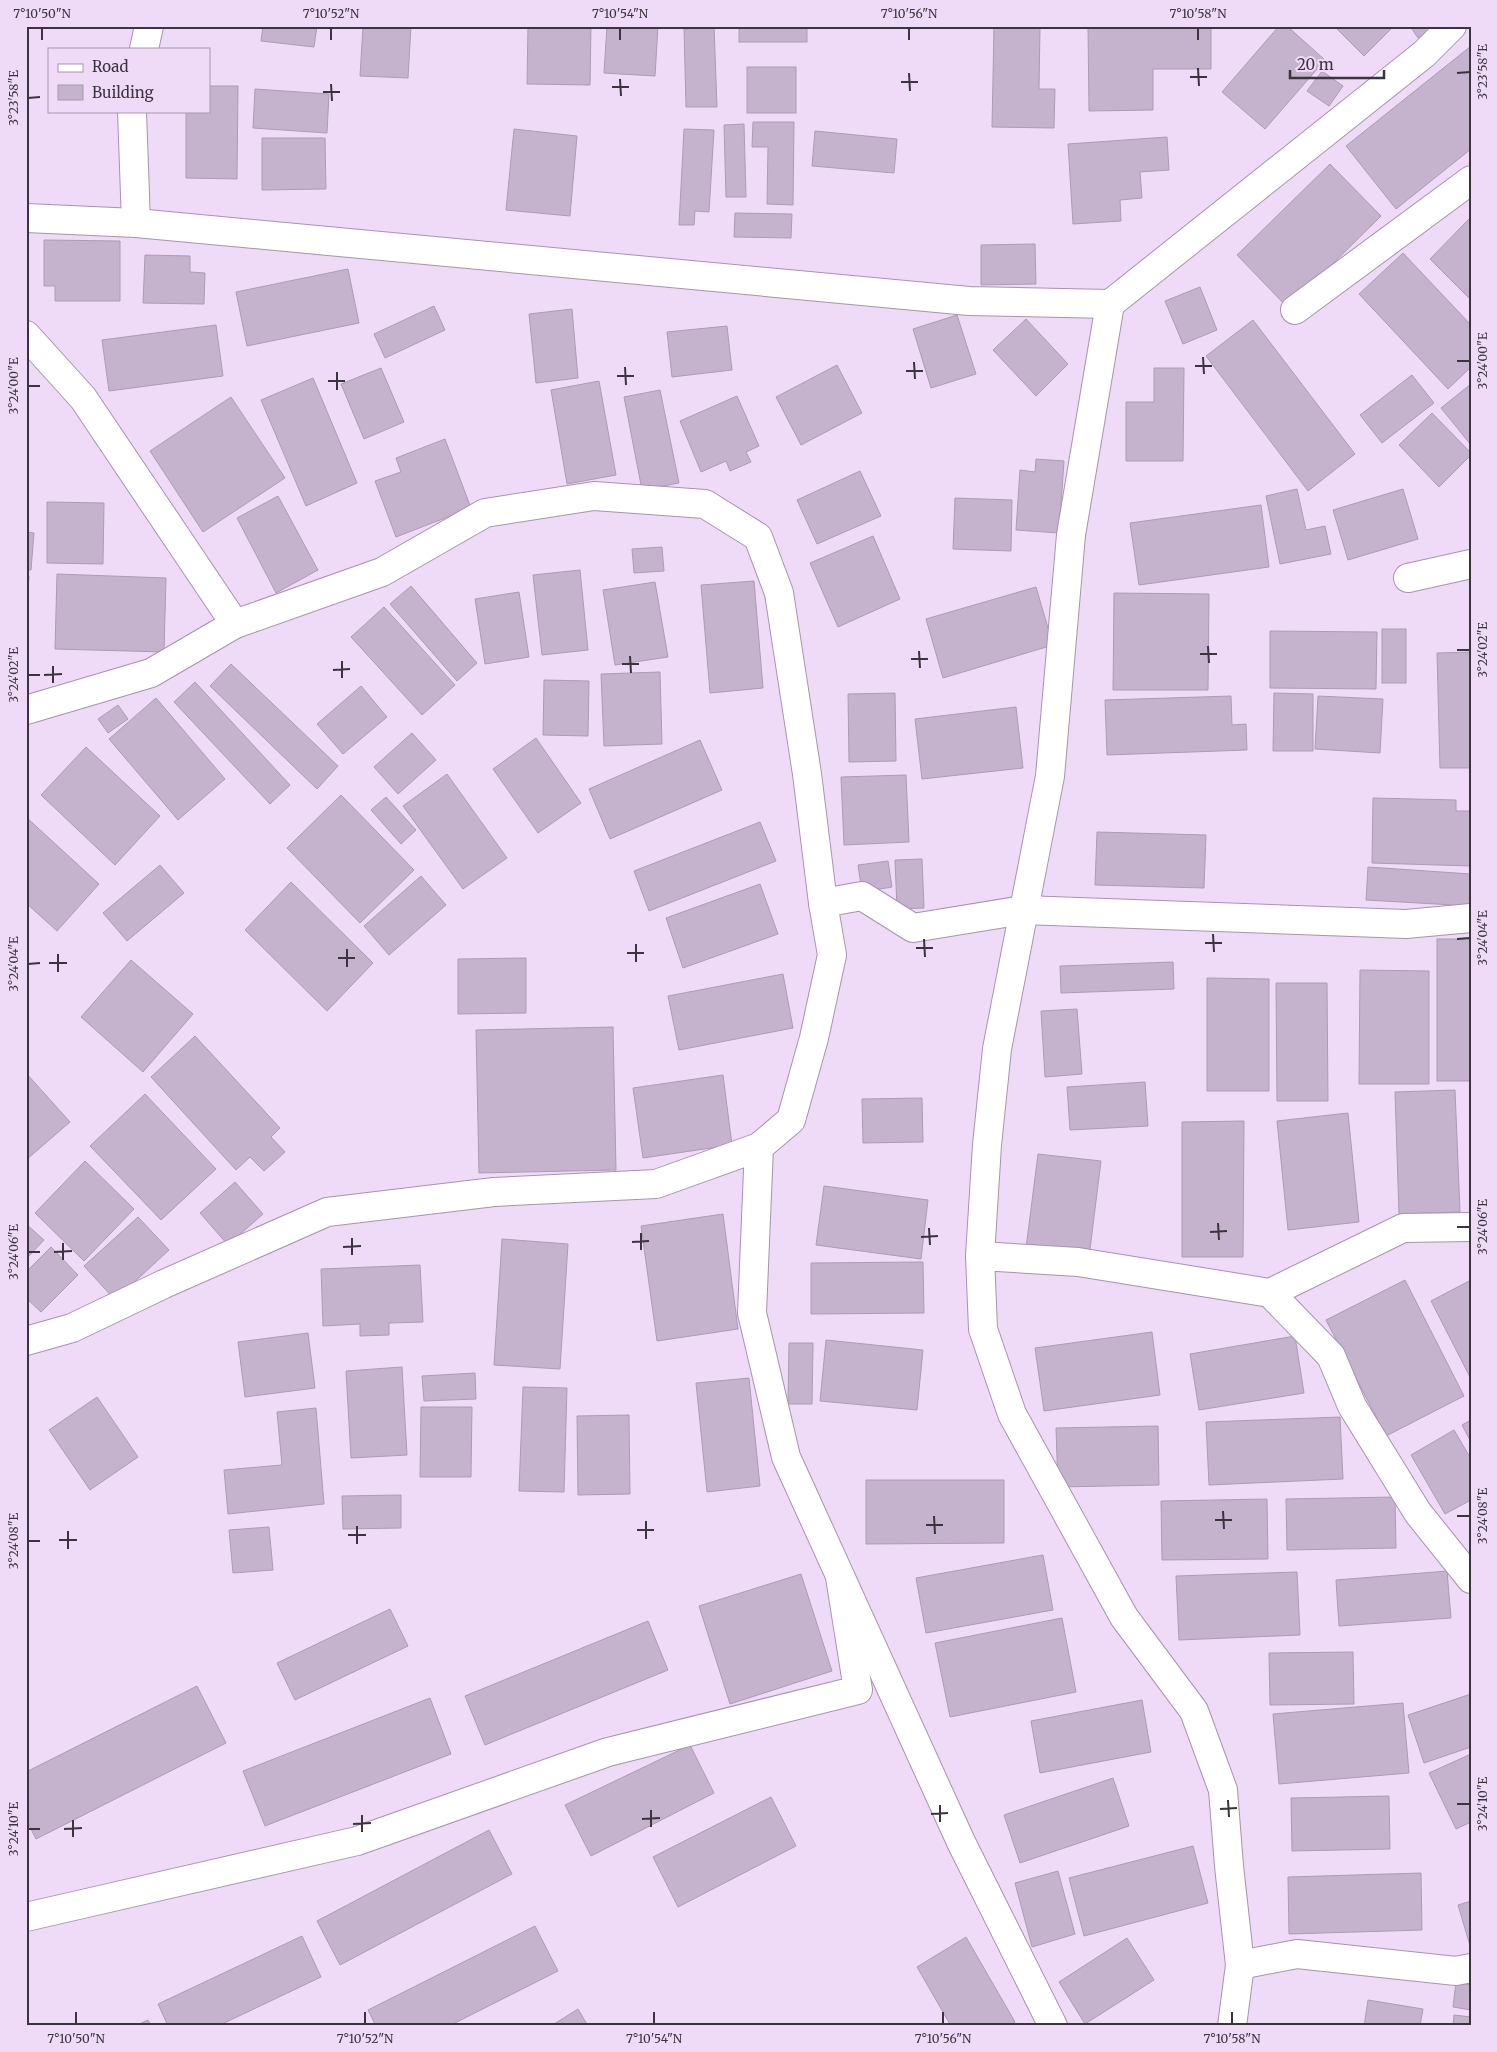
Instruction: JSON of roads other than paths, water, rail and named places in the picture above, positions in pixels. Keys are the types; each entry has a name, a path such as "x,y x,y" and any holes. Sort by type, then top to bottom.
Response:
{"street":[{"path":"144,48 149,26"},
{"path":"26,218 136,223 969,301 1110,304 1424,54 1452,26"},
{"path":"132,112 136,223"},
{"path":"1295,310 1471,180"},
{"path":"1110,304 1071,535 1050,776 997,1049 987,1145 980,1256 983,1329 1012,1414 1124,1617 1194,1711 1198,1720 1223,1790 1240,1965 1232,2026"},
{"path":"26,335 83,398 235,624"},
{"path":"26,710 151,673 235,624 382,572 485,513 594,496 705,504 758,537 779,593 832,955 814,1038 791,1120 759,1147 656,1184 494,1192 327,1212 164,1284 72,1328 26,1341"},
{"path":"1408,578 1471,564"},
{"path":"823,903 862,896 913,928 1023,910 1406,924 1471,918"},
{"path":"759,1147 752,1313 786,1457 961,1842 1053,2026"},
{"path":"980,1256 1078,1262 1270,1293 1403,1228 1471,1227"},
{"path":"1270,1293 1331,1356 1352,1406 1418,1513 1471,1579"},
{"path":"26,1917 357,1841 608,1752 858,1690 840,1577"},
{"path":"1240,1965 1297,1954 1456,1971 1471,1968"}]}
